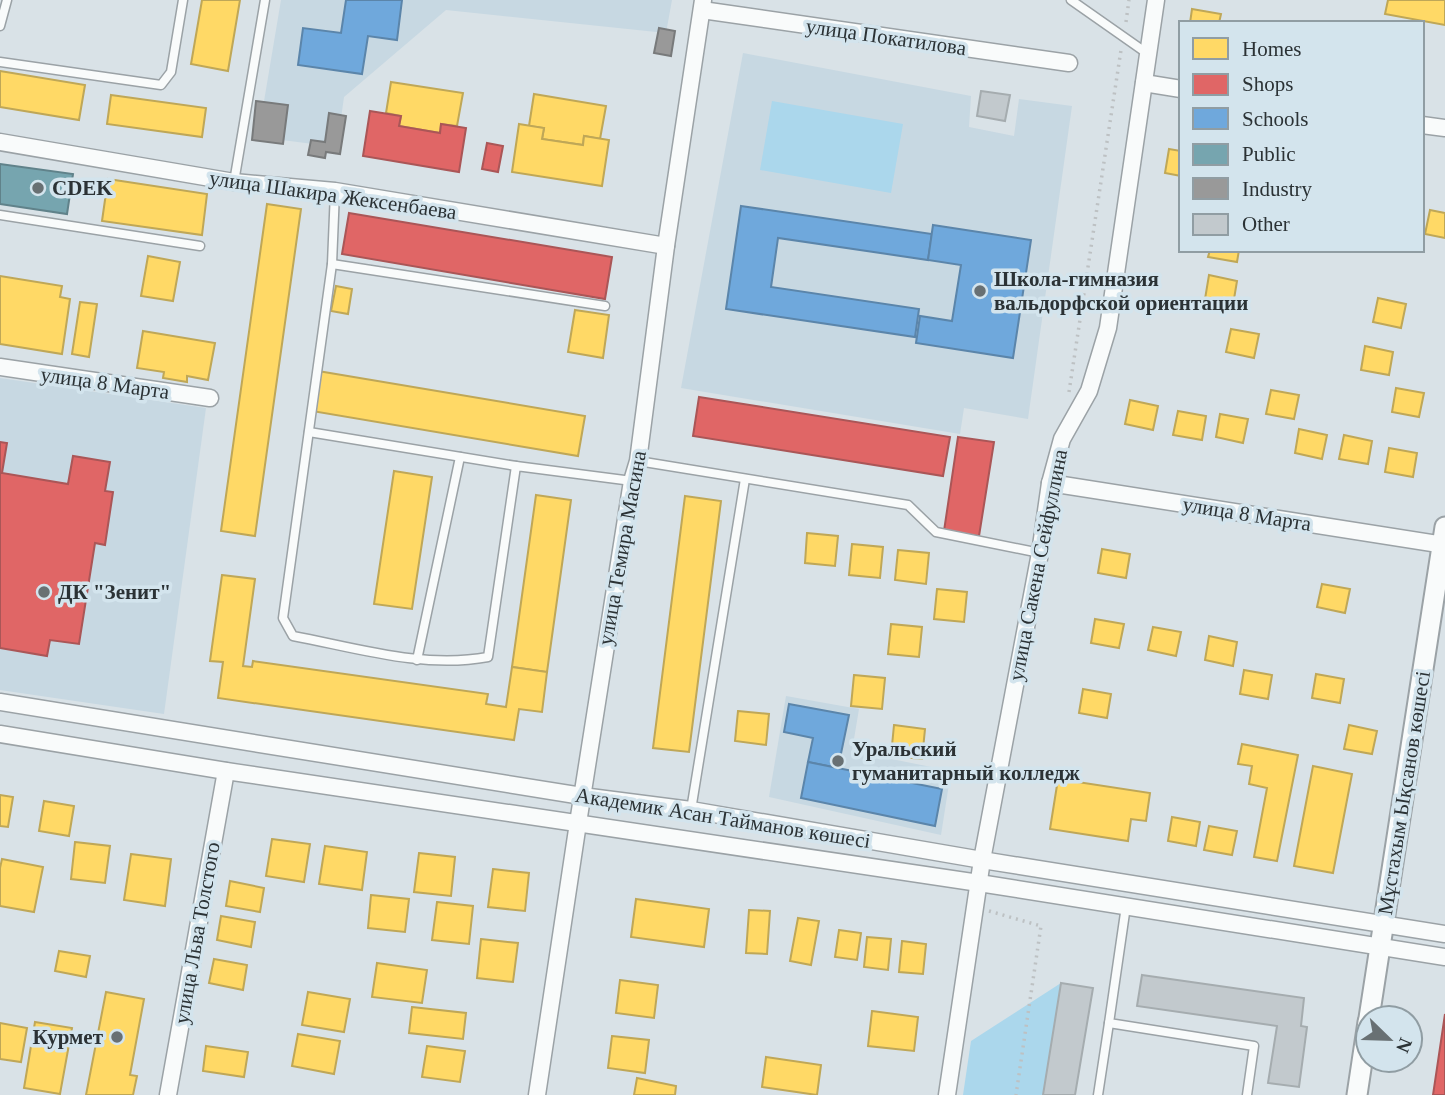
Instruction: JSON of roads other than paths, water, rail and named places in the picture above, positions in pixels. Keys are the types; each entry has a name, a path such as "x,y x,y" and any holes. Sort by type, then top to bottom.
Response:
{"street":[{"name":"улица Сакена Сейфуллина","path":"947,1095 982,860 1040,553 1050,483 1062,439 1088,391 1108,328 1156,0"},
{"name":"улица Покатилова","path":"703,5 1069,63"},
{"name":"улица Темира Масина","path":"537,1095 632,481 638,461 666,246 703,5"},
{"path":"1144,83 1179,89"},
{"path":"1424,125 1445,128"},
{"name":"улица Шакира Жексенбаева","path":"0,142 234,182 335,191 666,246"},
{"name":"улица 8 Марта","path":"0,367 210,398"},
{"name":"улица 8 Марта","path":"1050,483 1444,539"},
{"name":"Мұстахым Ықсанов көшесі","path":"1371,1004 1444,539"},
{"name":"Академик Асан Тайманов көшесі","path":"0,702 582,796 691,810 982,860 1445,934"},
{"name":"Академик Асан Тайманов көшесі","path":"0,734 1445,957"},
{"name":"улица Льва Толстого","path":"168,1095 226,771"},
{"name":"Мұстахым Ықсанов көшесі","path":"1357,1095 1360,1074"}],"lane":[{"path":"0,26 7,0"},
{"path":"0,62 161,85 171,72 183,0"},
{"path":"234,182 265,0"},
{"path":"1071,0 1148,54"},
{"path":"335,191 332,264 282,618 293,636 418,660 463,662 488,657 516,466"},
{"path":"0,215 200,246"},
{"path":"332,264 605,306"},
{"path":"309,432 516,466 632,481"},
{"path":"418,660 460,457"},
{"path":"638,461 908,505 936,532 1040,553"},
{"path":"691,810 745,479"},
{"path":"1098,1095 1126,906"},
{"path":"1109,1023 1254,1046 1247,1095"}],"place":[{"name":"CDEK","path":"38,188"},
{"name":"Школа-гимназия вальдорфской ориентации","path":"980,291"},
{"name":"ДК \"Зенит\"","path":"44,592"},
{"name":"Уральский гуманитарный колледж","path":"838,761"},
{"name":"Курмет","path":"117,1037"}]}
